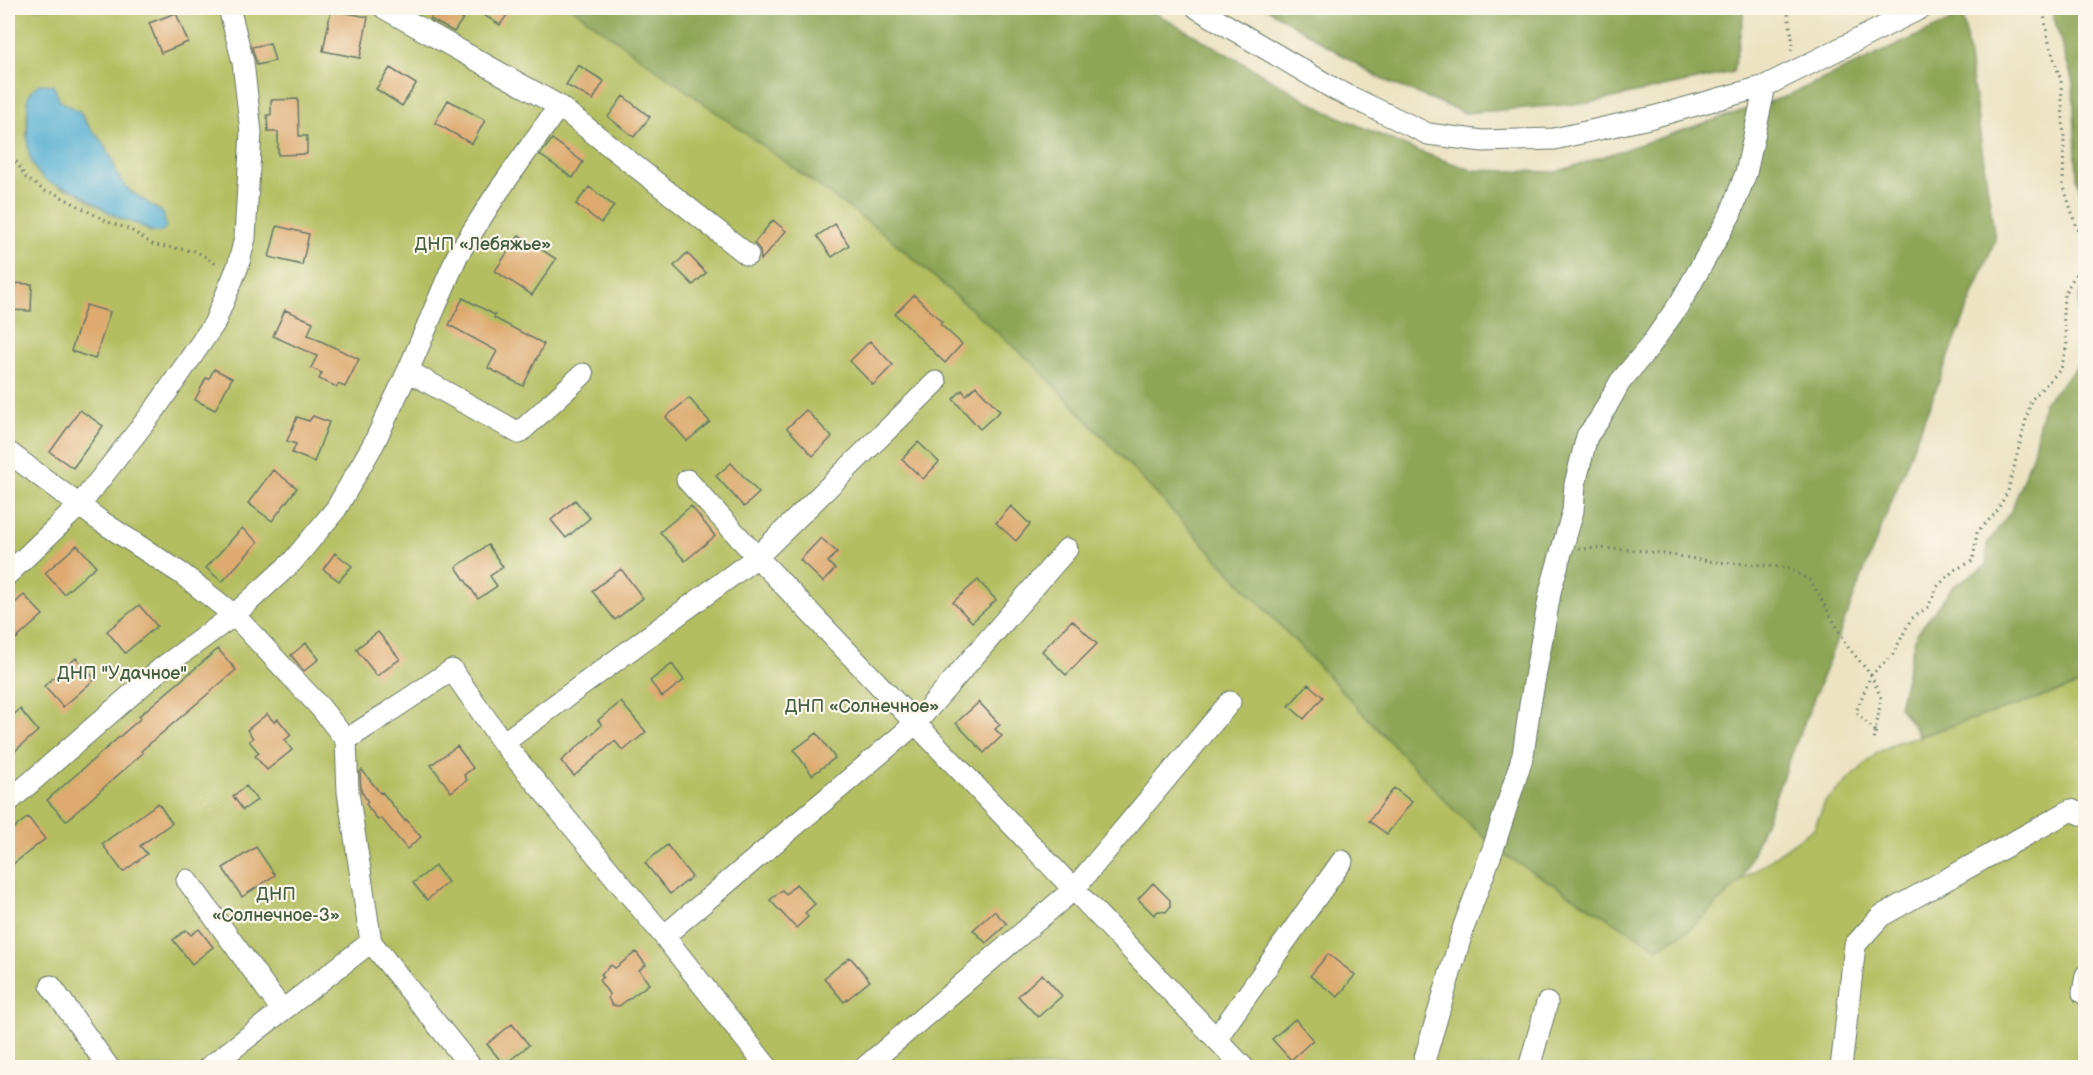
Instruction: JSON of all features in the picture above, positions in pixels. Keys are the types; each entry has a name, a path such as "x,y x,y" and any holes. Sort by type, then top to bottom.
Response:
{"street":[{"path":"8,574 79,506 156,408 214,324 238,266 245,238 251,132 243,62 229,8"},
{"path":"384,8 559,106 748,255"},
{"path":"1197,8 1336,90 1428,134 1483,141 1554,139 1649,118 1765,86 1921,8"},
{"path":"1422,1068 1464,926 1494,846 1523,755 1551,588 1573,511 1575,484 1587,436 1599,420 1620,381 1650,346 1680,303 1730,215 1746,173 1765,86"},
{"path":"8,802 163,667 234,615 292,562 336,509 374,443 408,371 457,256 495,196 559,106"},
{"path":"408,371 519,433 583,374"},
{"path":"502,744 757,557 936,382"},
{"path":"8,452 79,506 182,574 234,615 320,707 346,740 348,792 371,942 472,1068"},
{"path":"687,480 915,724 1244,1068"},
{"path":"664,936 915,724 1067,549"},
{"path":"346,740 452,670 502,744 664,936 768,1068"},
{"path":"864,1068 1074,888 1230,702"},
{"path":"1841,1068 1855,945 1881,916 2071,810 2085,816"},
{"path":"1216,1039 1342,861"},
{"path":"187,880 282,1010"},
{"path":"207,1068 371,942"},
{"path":"51,986 109,1068"},
{"path":"1529,1068 1547,1003"}],"path":[{"path":"1784,77 1793,43 1787,8"},
{"path":"1875,731 1856,712 1871,675 1892,656 1911,619 1928,607 1938,586 1954,570 1973,561 1977,532 1996,513 2008,491 2031,400 2061,369 2067,345 2063,314 2064,294 2084,262 2063,184 2064,139 2061,81 2048,39 2043,8"},
{"path":"8,153 14,158 26,178 45,191 56,194 108,222 129,229 154,245 194,251 223,268 238,266"},
{"path":"1563,550 1601,548 1645,551 1715,562 1788,568 1811,581 1848,647 1871,675 1881,698 1874,742"}],"green space":[{"path":"8,8 572,8 885,234 1035,365 1458,814 1503,854 1688,931 1742,880 1814,828 1825,802 1877,753 1897,742 2085,683 2085,1067 8,1067","holes":["31,90 60,101 80,112 113,161 117,176 131,192 163,213 151,233 138,224 119,218 105,208 90,202 78,192 60,187 26,135"]},
{"path":"572,8 1147,8 1326,111 1412,149 1472,170 1556,172 1784,97 1963,15 1995,240 1742,880 1688,931 1657,948 1503,854 1457,813 1035,365 885,234"},
{"path":"1266,8 1659,8 1663,14 1663,8 1745,8 1733,72 1589,103 1465,113 1381,79"},
{"path":"2051,8 2085,8 2085,209 2077,178 2073,82"},
{"path":"2085,280 2085,683 1920,736 1899,706 1916,635 1953,586 1986,566 1987,544 2011,511 2033,453 2043,404 2079,364 2078,299"}],"water":[{"path":"39,84 53,85 60,101 80,112 113,161 117,176 131,192 163,213 166,226 162,232 151,231 119,218 80,193 51,183 36,170 29,152 28,97"}],"building":[{"path":"438,8 470,8 454,32 430,19"},
{"path":"472,8 512,8 500,25"},
{"path":"331,10 368,17 360,58 323,51"},
{"path":"176,13 188,42 161,53 149,23"},
{"path":"270,43 275,61 257,65 252,47"},
{"path":"578,65 604,81 593,100 566,85"},
{"path":"390,68 416,84 402,106 376,89"},
{"path":"623,96 650,117 634,137 608,117"},
{"path":"298,99 299,136 307,136 307,154 278,155 278,132 268,132 267,115 271,115 271,100"},
{"path":"448,100 485,120 472,144 435,123"},
{"path":"552,139 583,162 573,178 540,155"},
{"path":"589,187 614,206 601,223 576,204"},
{"path":"773,220 786,231 761,260 760,250 754,243"},
{"path":"835,224 849,245 832,257 817,236"},
{"path":"277,226 309,234 302,265 269,257"},
{"path":"519,235 556,259 532,295 495,271"},
{"path":"687,253 706,273 693,285 674,266"},
{"path":"8,283 32,284 31,311 8,310"},
{"path":"914,295 962,344 945,363 895,314"},
{"path":"463,298 495,315 494,318 544,344 523,386 488,368 497,351 449,325"},
{"path":"86,305 110,312 95,359 71,351"},
{"path":"285,310 313,322 308,335 359,359 345,387 338,384 337,387 319,379 322,373 311,368 317,356 273,336"},
{"path":"870,341 893,365 873,385 850,361"},
{"path":"214,369 232,378 215,410 195,400 206,378 209,379"},
{"path":"976,386 1000,411 980,429 953,399 962,390 966,395"},
{"path":"689,398 710,422 687,441 666,417"},
{"path":"80,410 103,426 73,468 50,452"},
{"path":"806,410 832,437 813,456 787,428"},
{"path":"313,416 329,422 314,462 292,453 296,444 287,441 297,417 309,421"},
{"path":"918,442 939,462 923,479 902,459"},
{"path":"731,463 759,493 744,507 716,476"},
{"path":"273,470 297,488 272,521 248,503"},
{"path":"575,500 590,518 566,538 551,520"},
{"path":"691,506 715,536 685,561 660,532"},
{"path":"1011,506 1030,524 1016,541 996,523"},
{"path":"242,528 258,542 222,582 206,568"},
{"path":"821,538 837,552 828,562 835,569 823,582 800,560"},
{"path":"77,545 96,566 64,594 45,573"},
{"path":"488,545 503,567 490,576 497,586 478,599 456,567"},
{"path":"335,553 352,566 339,581 323,569"},
{"path":"621,569 643,598 615,620 592,591"},
{"path":"978,580 996,600 972,622 953,602"},
{"path":"24,595 43,615 8,646 8,609"},
{"path":"139,605 157,626 125,653 107,631"},
{"path":"1072,620 1097,644 1066,675 1042,651"},
{"path":"378,632 400,659 377,676 356,649"},
{"path":"306,643 319,659 304,671 291,655"},
{"path":"218,649 236,670 141,751 143,753 66,821 47,800 141,718 139,716"},
{"path":"76,658 95,679 63,707 44,686"},
{"path":"672,664 684,680 662,697 650,681"},
{"path":"1308,684 1323,697 1304,719 1289,706"},
{"path":"621,702 646,732 623,751 615,741 574,776 561,761 602,725 598,720"},
{"path":"979,702 1000,725 995,729 1002,736 984,753 956,723"},
{"path":"20,709 38,731 8,757 8,720"},
{"path":"267,714 274,722 278,719 291,735 285,740 292,750 267,770 255,756 259,753 249,741 253,738 247,730"},
{"path":"817,733 835,758 812,775 794,750"},
{"path":"457,746 473,768 464,775 467,780 451,792 431,765"},
{"path":"362,770 421,837 407,849 381,818 378,820 366,804 368,802 361,791 360,772"},
{"path":"246,786 257,800 243,810 233,796"},
{"path":"1394,788 1412,802 1387,834 1369,821"},
{"path":"158,803 172,823 140,846 147,854 123,872 102,844"},
{"path":"28,817 45,839 8,868 8,833"},
{"path":"667,845 692,877 670,894 645,863"},
{"path":"256,847 275,875 242,897 223,868"},
{"path":"435,866 448,882 427,900 413,883"},
{"path":"1153,883 1170,900 1170,907 1166,912 1158,911 1154,915 1138,899"},
{"path":"796,884 815,904 805,913 808,917 796,928 770,900 782,890 786,894"},
{"path":"994,911 1007,924 986,943 973,930"},
{"path":"199,929 213,947 192,964 173,940 186,930 191,935"},
{"path":"636,952 646,965 639,970 649,984 619,1006 612,1005 608,998 609,994 599,980 603,977 601,974 611,965 615,968"},
{"path":"1328,954 1355,975 1338,997 1310,976"},
{"path":"850,957 870,981 844,1002 824,978"},
{"path":"1042,974 1062,996 1038,1017 1018,996"},
{"path":"1295,1019 1313,1040 1291,1060 1272,1039"},
{"path":"512,1024 529,1045 504,1065 487,1044"}],"park label":[{"name":"ДНП «Лебяжье»","path":"483,244"},
{"name":"ДНП \"Удачное\"","path":"122,673"},
{"name":"ДНП «Солнечное»","path":"862,706"},
{"name":"ДНП «Солнечное-3»","path":"276,904"}]}
